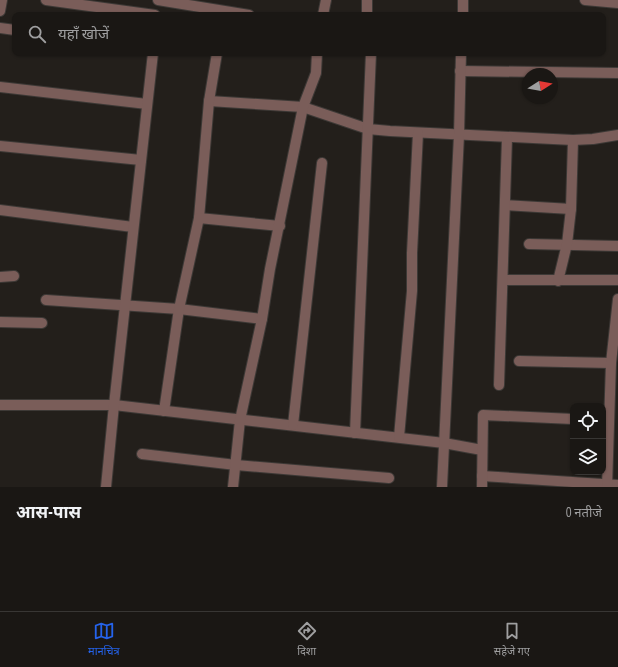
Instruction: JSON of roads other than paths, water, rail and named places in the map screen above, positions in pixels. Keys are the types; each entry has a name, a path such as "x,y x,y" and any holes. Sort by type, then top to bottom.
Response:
{"street":[{"path":"0,11 2,0"},
{"path":"46,0 134,12"},
{"path":"156,12 158,0 218,12"},
{"path":"324,12 326,0"},
{"path":"367,0 367,12"},
{"path":"463,12 464,0"},
{"path":"585,0 618,2"},
{"path":"0,28 12,30"},
{"path":"106,487 152,56"},
{"path":"164,411 179,309 199,218 209,101 216,56"},
{"path":"233,487 240,420 262,319 303,107 316,73 317,56"},
{"path":"355,432 371,56"},
{"path":"442,487 459,135 461,56"},
{"path":"460,71 618,73"},
{"path":"0,87 147,104"},
{"path":"209,101 303,107 368,129 507,138 573,140 593,139 618,135"},
{"path":"399,438 412,291 412,253 418,133"},
{"path":"499,385 507,138"},
{"path":"558,281 567,244 571,209 573,140"},
{"path":"0,146 141,160"},
{"path":"293,425 322,163"},
{"path":"505,205 571,209"},
{"path":"0,210 133,227"},
{"path":"199,218 280,226"},
{"path":"529,244 618,246"},
{"path":"0,277 14,276"},
{"path":"503,280 618,280"},
{"path":"46,300 179,309 262,319"},
{"path":"607,485 614,375 611,363 618,300"},
{"path":"0,322 42,322"},
{"path":"519,361 611,363"},
{"path":"0,405 114,405 444,442 482,450"},
{"path":"482,487 483,415 570,419"},
{"path":"142,454 236,465 389,478"},
{"path":"482,476 607,485 618,484"}]}
